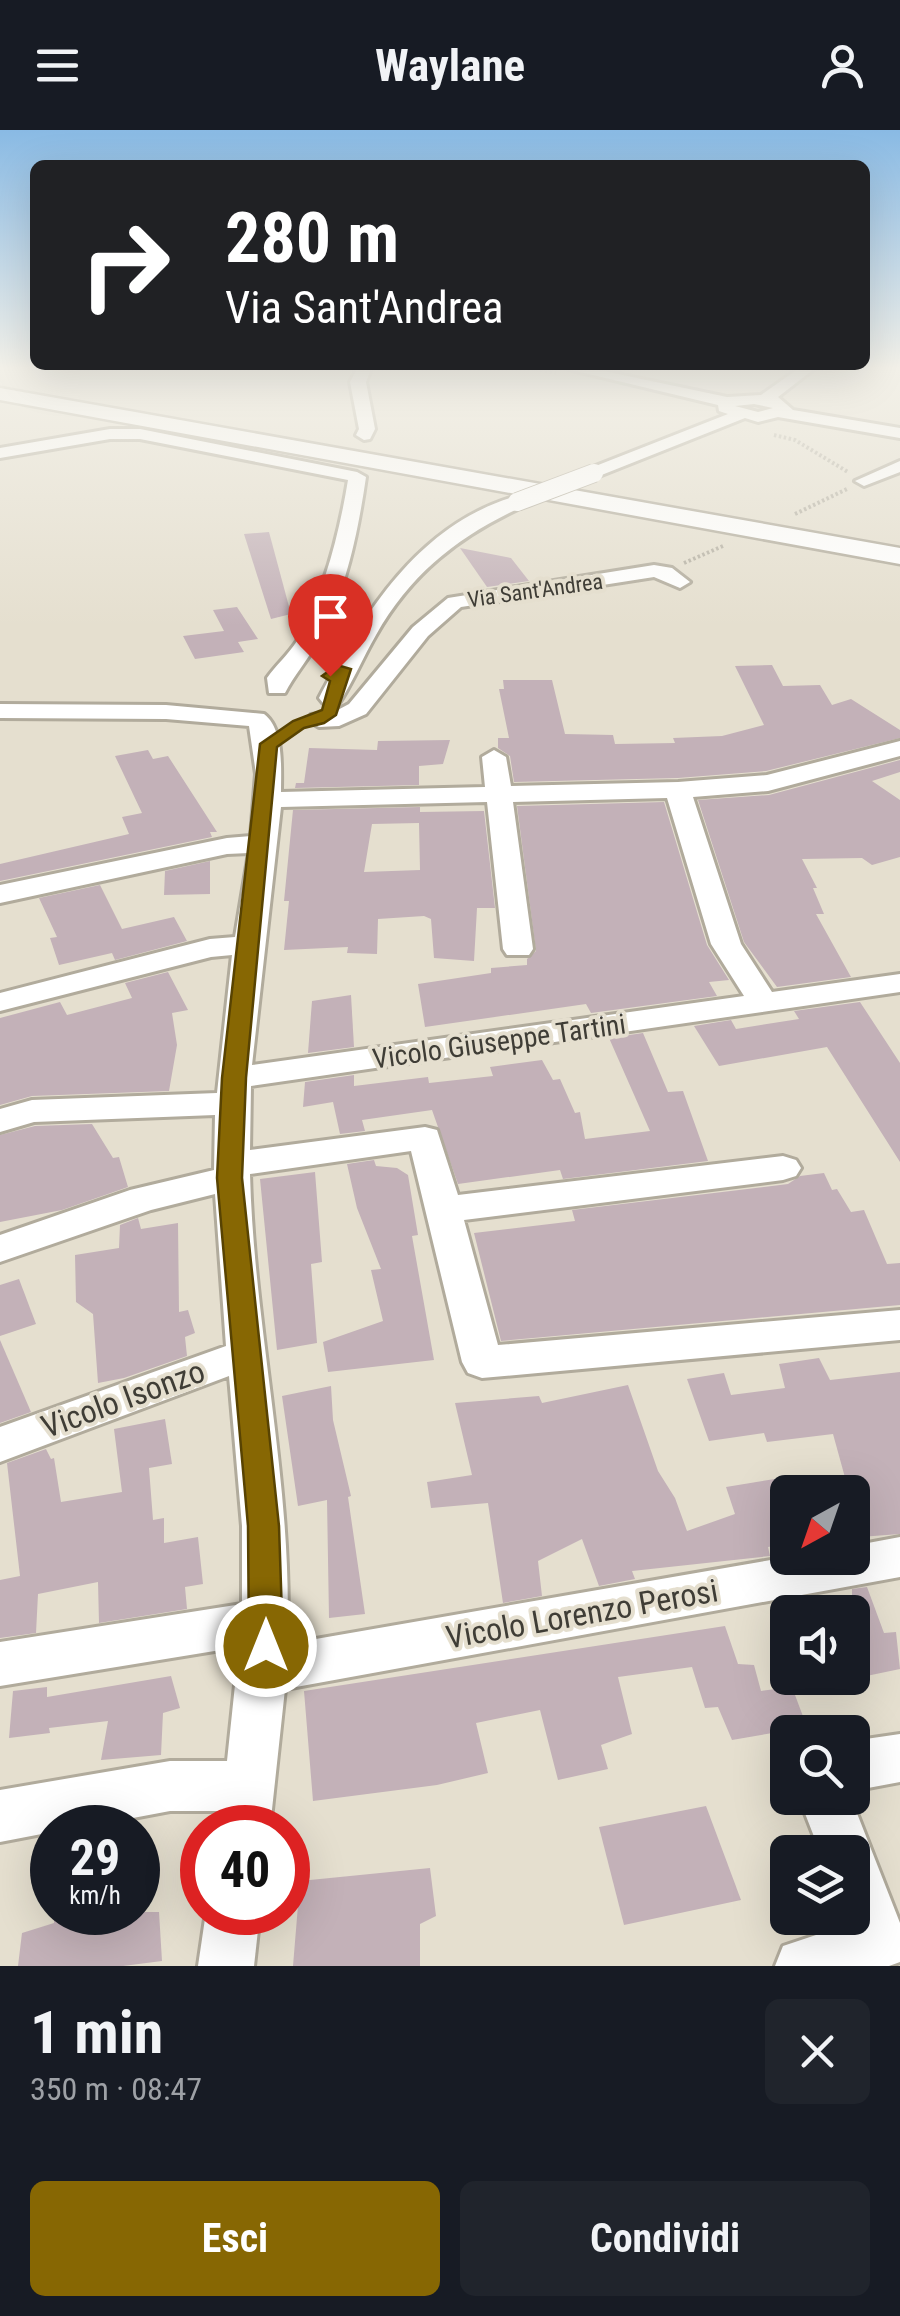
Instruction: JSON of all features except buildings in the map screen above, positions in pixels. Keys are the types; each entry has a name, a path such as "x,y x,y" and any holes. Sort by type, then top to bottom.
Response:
{"highway":[{"path":"337,455 900,556"},
{"path":"389,455 900,545"}],"street":[{"path":"252,455 357,477 353,514 341,560 296,663 278,678 309,694"},
{"path":"265,722 343,669 417,561 468,524 632,455"},
{"path":"864,482 900,466"},
{"name":"Via Sant'Andrea","path":"309,694 342,719 362,706 432,615 455,602 672,577"},
{"path":"74,711 85,687"},
{"path":"0,711 166,712 292,725 309,694"},
{"path":"247,1805 265,1670 264,1526 230,1172 233,1090 266,800 265,722"},
{"path":"266,800 678,790 768,784 900,748"},
{"path":"494,757 518,949"},
{"path":"678,790 726,944 764,1004"},
{"path":"0,894 227,846 261,844"},
{"path":"0,1002 210,948 250,945"},
{"name":"Vicolo Giuseppe Tartini","path":"0,1121 32,1111 233,1090 900,983"},
{"path":"0,1249 230,1172 425,1138 482,1362 900,1325"},
{"path":"443,1210 783,1168"},
{"name":"Vicolo Isonzo","path":"0,1446 182,1375 246,1355"},
{"name":"Vicolo Lorenzo Perosi","path":"265,1670 900,1558"},
{"path":"0,1664 266,1621"},
{"path":"870,1763 900,1758"},
{"path":"0,1816 170,1786 240,1805"},
{"path":"803,1966 880,1942 870,1916"},
{"path":"226,1966 230,1935"}],"path":[{"path":"820,455 864,482"},
{"path":"790,518 864,482"},
{"path":"672,577 726,545"}],"route":[{"path":"266,1646 264,1526 230,1178 234,1078 269,744 298,724 318,720 330,712 331,698 343,669 330,676"}]}
